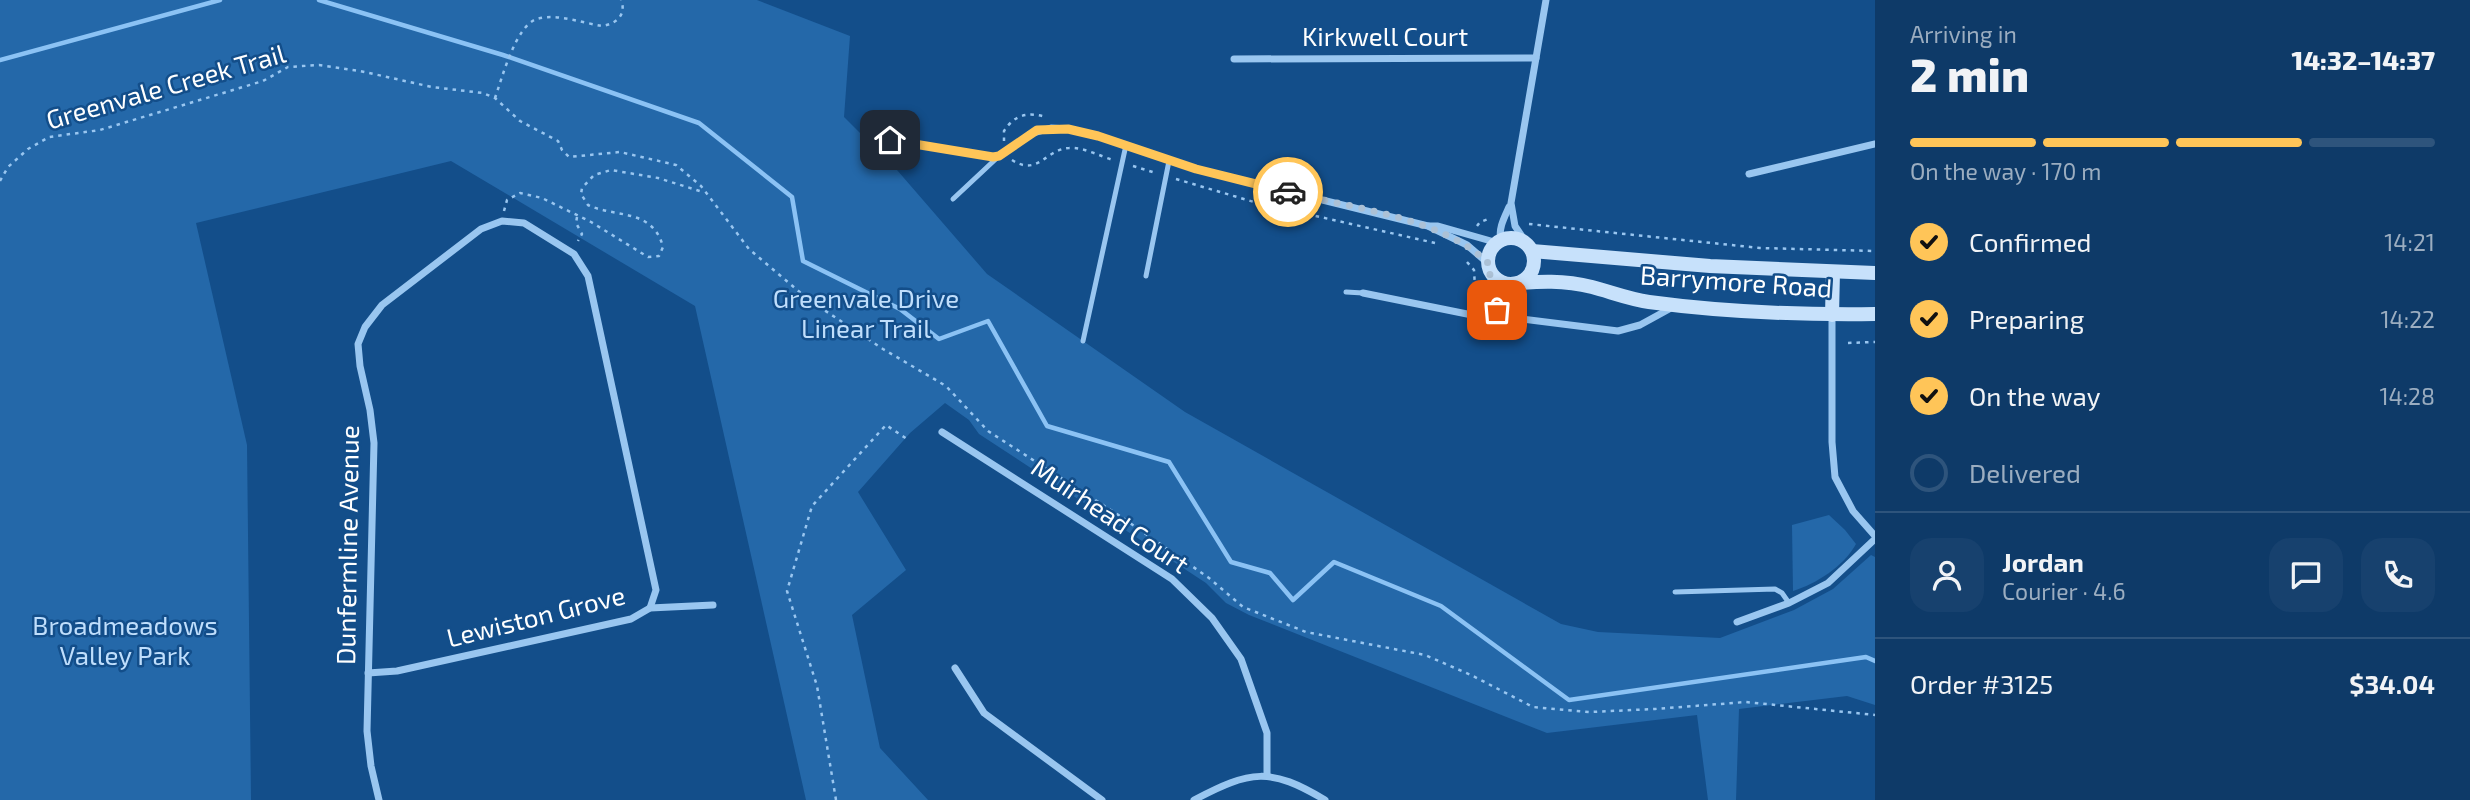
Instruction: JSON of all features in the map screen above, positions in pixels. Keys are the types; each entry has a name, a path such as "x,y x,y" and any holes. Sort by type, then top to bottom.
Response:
{"street":[{"path":"1546,0 1511,204 1503,220 1499,242 1492,249 1492,299 1497,310 1506,317 1618,331 1640,325 1674,305"},
{"name":"Kirkwell Court","path":"1234,59 1536,58"},
{"path":"1030,134 1051,128 1068,129 1126,145 1169,161 1428,226 1467,245 1499,281 1511,284 1524,280 1534,264 1531,249 1514,222 1511,204"},
{"path":"1749,174 1875,144"},
{"path":"502,221 524,223 574,254 588,276 656,590 650,608"},
{"name":"Dunfermline Avenue","path":"379,800 367,731 374,443 358,344 365,327 382,305 481,229 502,221"},
{"path":"1428,226 1438,226 1499,242 1516,239 1531,249"},
{"name":"Barrymore Road","path":"1531,249 1697,265 1875,273"},
{"path":"1737,622 1789,603 1828,583 1875,538 1853,511 1835,477 1832,442 1833,272"},
{"name":"Barrymore Road","path":"1511,284 1562,282 1623,298 1674,305 1832,315 1875,314"},
{"path":"1363,293 1472,315 1484,316 1497,310"},
{"name":"Muirhead Court","path":"942,432 1172,579 1212,618 1241,659 1267,733 1267,774"},
{"name":"Lewiston Grove","path":"368,673 397,671 618,622 631,619 650,608 713,604"},
{"path":"955,668 984,713 1102,800"},
{"path":"1194,800 1225,784 1267,774 1296,782 1325,800"}],"lane":[{"path":"953,199 999,156 1030,134"},
{"path":"890,140 999,156"},
{"path":"1083,341 1126,145"},
{"path":"1146,276 1169,161"},
{"path":"1346,292 1363,293"},
{"path":"1675,592 1775,589 1782,593 1789,603"}],"path":[{"path":"495,98 522,29 532,21 550,18 610,25 616,23 622,14 621,0"},
{"name":"Greenvale Creek Trail","path":"0,181 8,167 28,149 49,137 100,130 263,81 288,67 319,65 432,87 483,93 495,98 520,121 558,141 569,157 620,152 676,165 691,175 750,249 809,300 883,349 946,386 988,431 1120,516 1209,578 1243,607 1306,632 1425,655 1533,707 1589,712 1745,702 1875,715"},
{"path":"1006,151 1009,157 1022,165 1038,164 1057,151 1068,148 1254,202 1445,246"},
{"path":"502,221 506,200 520,193 542,198 590,222 648,257 655,257 659,256 663,247 659,236 647,223 634,216 588,205 581,194 587,181 594,175 611,170 658,178 705,192"},
{"path":"577,217 576,223 582,234 578,241"},
{"path":"1487,218 1503,220"},
{"path":"1514,222 1760,248 1875,251"},
{"path":"1460,256 1474,270 1476,304 1480,311"},
{"path":"1848,342 1875,342"},
{"path":"836,800 817,686 787,591 812,506 886,425 906,439"}],"green space":[{"path":"0,0 757,0 850,36 844,117 897,170 987,274 1185,412 1561,624 1598,632 1720,638 1794,610 1833,589 1871,555 1875,557 1875,705 1847,696 1739,709 1736,800 1708,800 1697,715 1547,733 1249,615 1226,603 1206,583 979,434 969,420 945,403 910,433 858,492 906,570 852,615 880,748 928,800 806,800 695,306 451,161 196,223 247,445 251,800 0,800"},
{"path":"1829,515 1856,544 1844,560 1829,573 1793,591 1792,525"}],"waterway":[{"path":"0,60 220,0"},
{"path":"319,0 503,55 699,123 792,197 803,261 900,309 939,339 988,321 1047,426 1169,462 1231,562 1270,573 1293,600 1334,562 1441,606 1569,700 1866,657 1875,661"}],"way so far":[{"path":"1288,192 1428,226 1454,237 1489,264 1492,299 1497,310"}],"route":[{"path":"890,140 993,157 999,156 1037,130 1068,129 1098,136 1196,169 1288,192"}],"park label":[{"name":"Greenvale Drive Linear Trail","path":"866,314"},
{"name":"Broadmeadows Valley Park","path":"125,641"}]}
